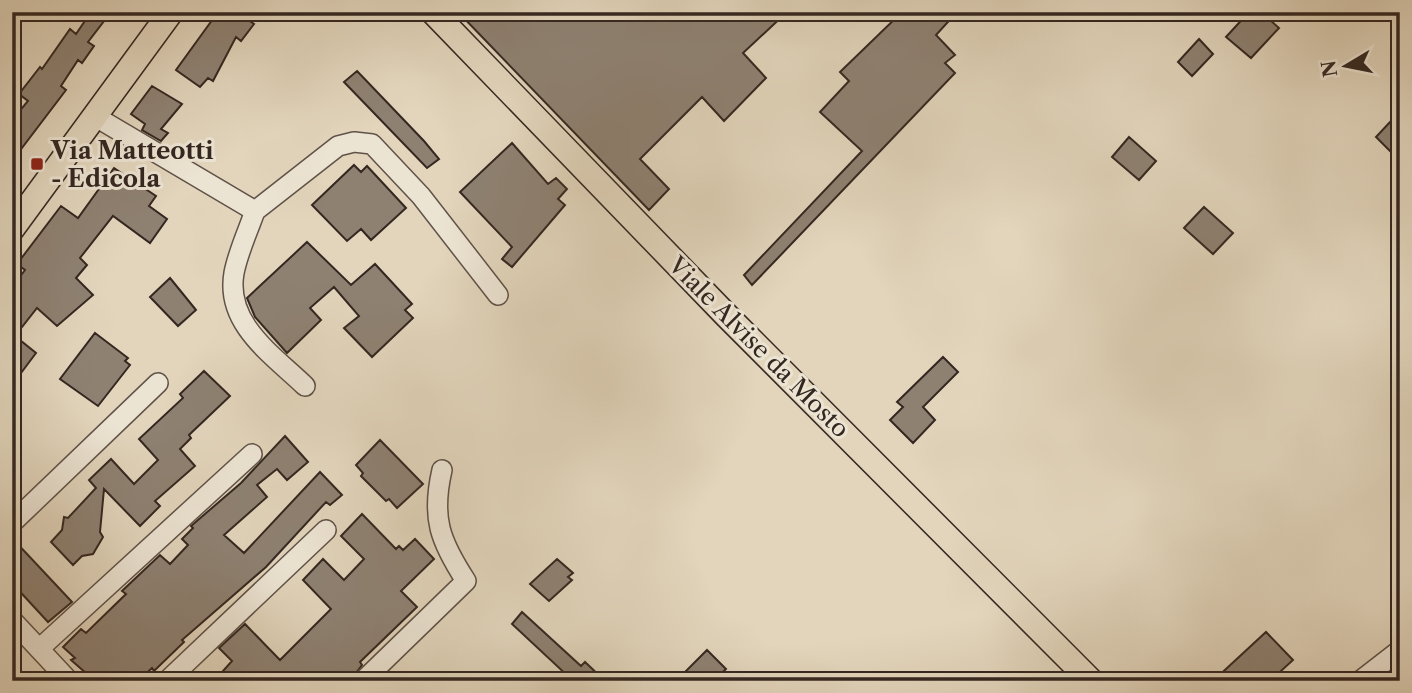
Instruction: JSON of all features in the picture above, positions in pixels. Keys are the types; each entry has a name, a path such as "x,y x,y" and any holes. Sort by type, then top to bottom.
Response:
{"main road":[{"path":"12,229 171,12"},
{"name":"Viale Alvise da Mosto","path":"433,12 726,315 1091,680"}],"street":[{"path":"96,117 255,211"},
{"path":"305,386 247,330 237,310 234,272 255,211 338,146 354,142 372,144 421,196 498,295"},
{"path":"12,523 158,383"},
{"path":"39,649 252,454"},
{"path":"363,681 466,581 449,554 438,526 436,498 442,470"},
{"path":"166,681 326,530"},
{"path":"14,626 69,681"},
{"path":"1360,681 1400,650"}],"building":[{"path":"91,12 111,12 88,42 94,46 82,63 78,60 61,86 66,90 12,161 12,120 28,101 19,94 40,67 42,69 70,29 76,34"},
{"path":"218,12 237,12 254,24 241,41 236,37 213,81 208,78 200,87 176,70"},
{"path":"458,12 787,12 743,53 766,78 724,121 702,97 640,159 669,189 649,210"},
{"path":"902,12 957,12 936,35 955,55 945,63 955,73 752,285 744,275 862,151 820,112 849,81 840,72"},
{"path":"1249,12 1261,12 1279,28 1251,58 1226,37"},
{"path":"1199,39 1213,54 1192,76 1178,62"},
{"path":"357,71 439,159 427,168 344,82"},
{"path":"152,86 182,104 161,129 168,133 161,141 142,130 145,124 131,114"},
{"path":"1390,122 1400,134 1400,161 1376,137"},
{"path":"1129,137 1156,161 1139,180 1112,157"},
{"path":"512,143 548,184 556,178 567,189 558,199 565,205 512,267 502,259 512,247 460,192"},
{"path":"354,165 361,172 367,166 406,208 371,240 361,229 347,241 312,205"},
{"path":"114,168 156,196 149,206 167,219 150,243 113,216 80,258 87,265 76,278 93,295 57,326 37,308 15,336 36,353 12,385 12,287 25,270 17,264 61,206 78,218"},
{"path":"1204,207 1233,233 1213,254 1184,228"},
{"path":"307,242 351,285 375,264 412,304 405,310 413,318 372,357 344,328 359,316 334,287 310,308 321,320 287,353 255,317 247,298"},
{"path":"170,278 196,310 178,326 150,297"},
{"path":"95,333 128,358 125,361 130,365 98,406 60,379"},
{"path":"943,357 958,372 923,407 935,420 913,443 890,420 903,407 897,402"},
{"path":"204,371 230,396 189,435 191,438 180,449 195,466 155,501 160,506 140,526 104,489 100,532 103,537 93,554 82,556 73,565 51,542 62,530 64,517 68,518 96,488 89,480 111,459 134,484 158,460 139,439 183,398 180,394"},
{"path":"285,436 308,462 287,480 277,469 257,485 267,497 224,535 244,553 320,472 342,495 330,505 326,502 266,567 182,640 184,642 154,671 152,668 138,681 95,681 71,660 75,658 63,647 81,629 86,633 126,594 122,591 160,555 170,564 188,545 182,539 193,528 191,526 241,483"},
{"path":"380,440 423,484 397,508 361,476 363,473 356,465"},
{"path":"362,514 396,549 399,546 403,550 415,539 434,559 401,591 417,607 360,662 362,665 350,681 214,681 232,661 219,648 245,624 280,660 331,609 303,580 323,559 344,580 364,559 341,536"},
{"path":"12,538 72,602 48,622 12,583"},
{"path":"557,559 573,573 568,577 572,580 549,601 530,584"},
{"path":"522,612 581,666 585,662 605,681 567,681 570,678 512,624"},
{"path":"1266,632 1293,660 1270,681 1213,681"},
{"path":"707,650 726,669 713,681 691,681 684,673"}],"place":[{"name":"Via Matteotti - Edicola","path":"37,164"}]}
